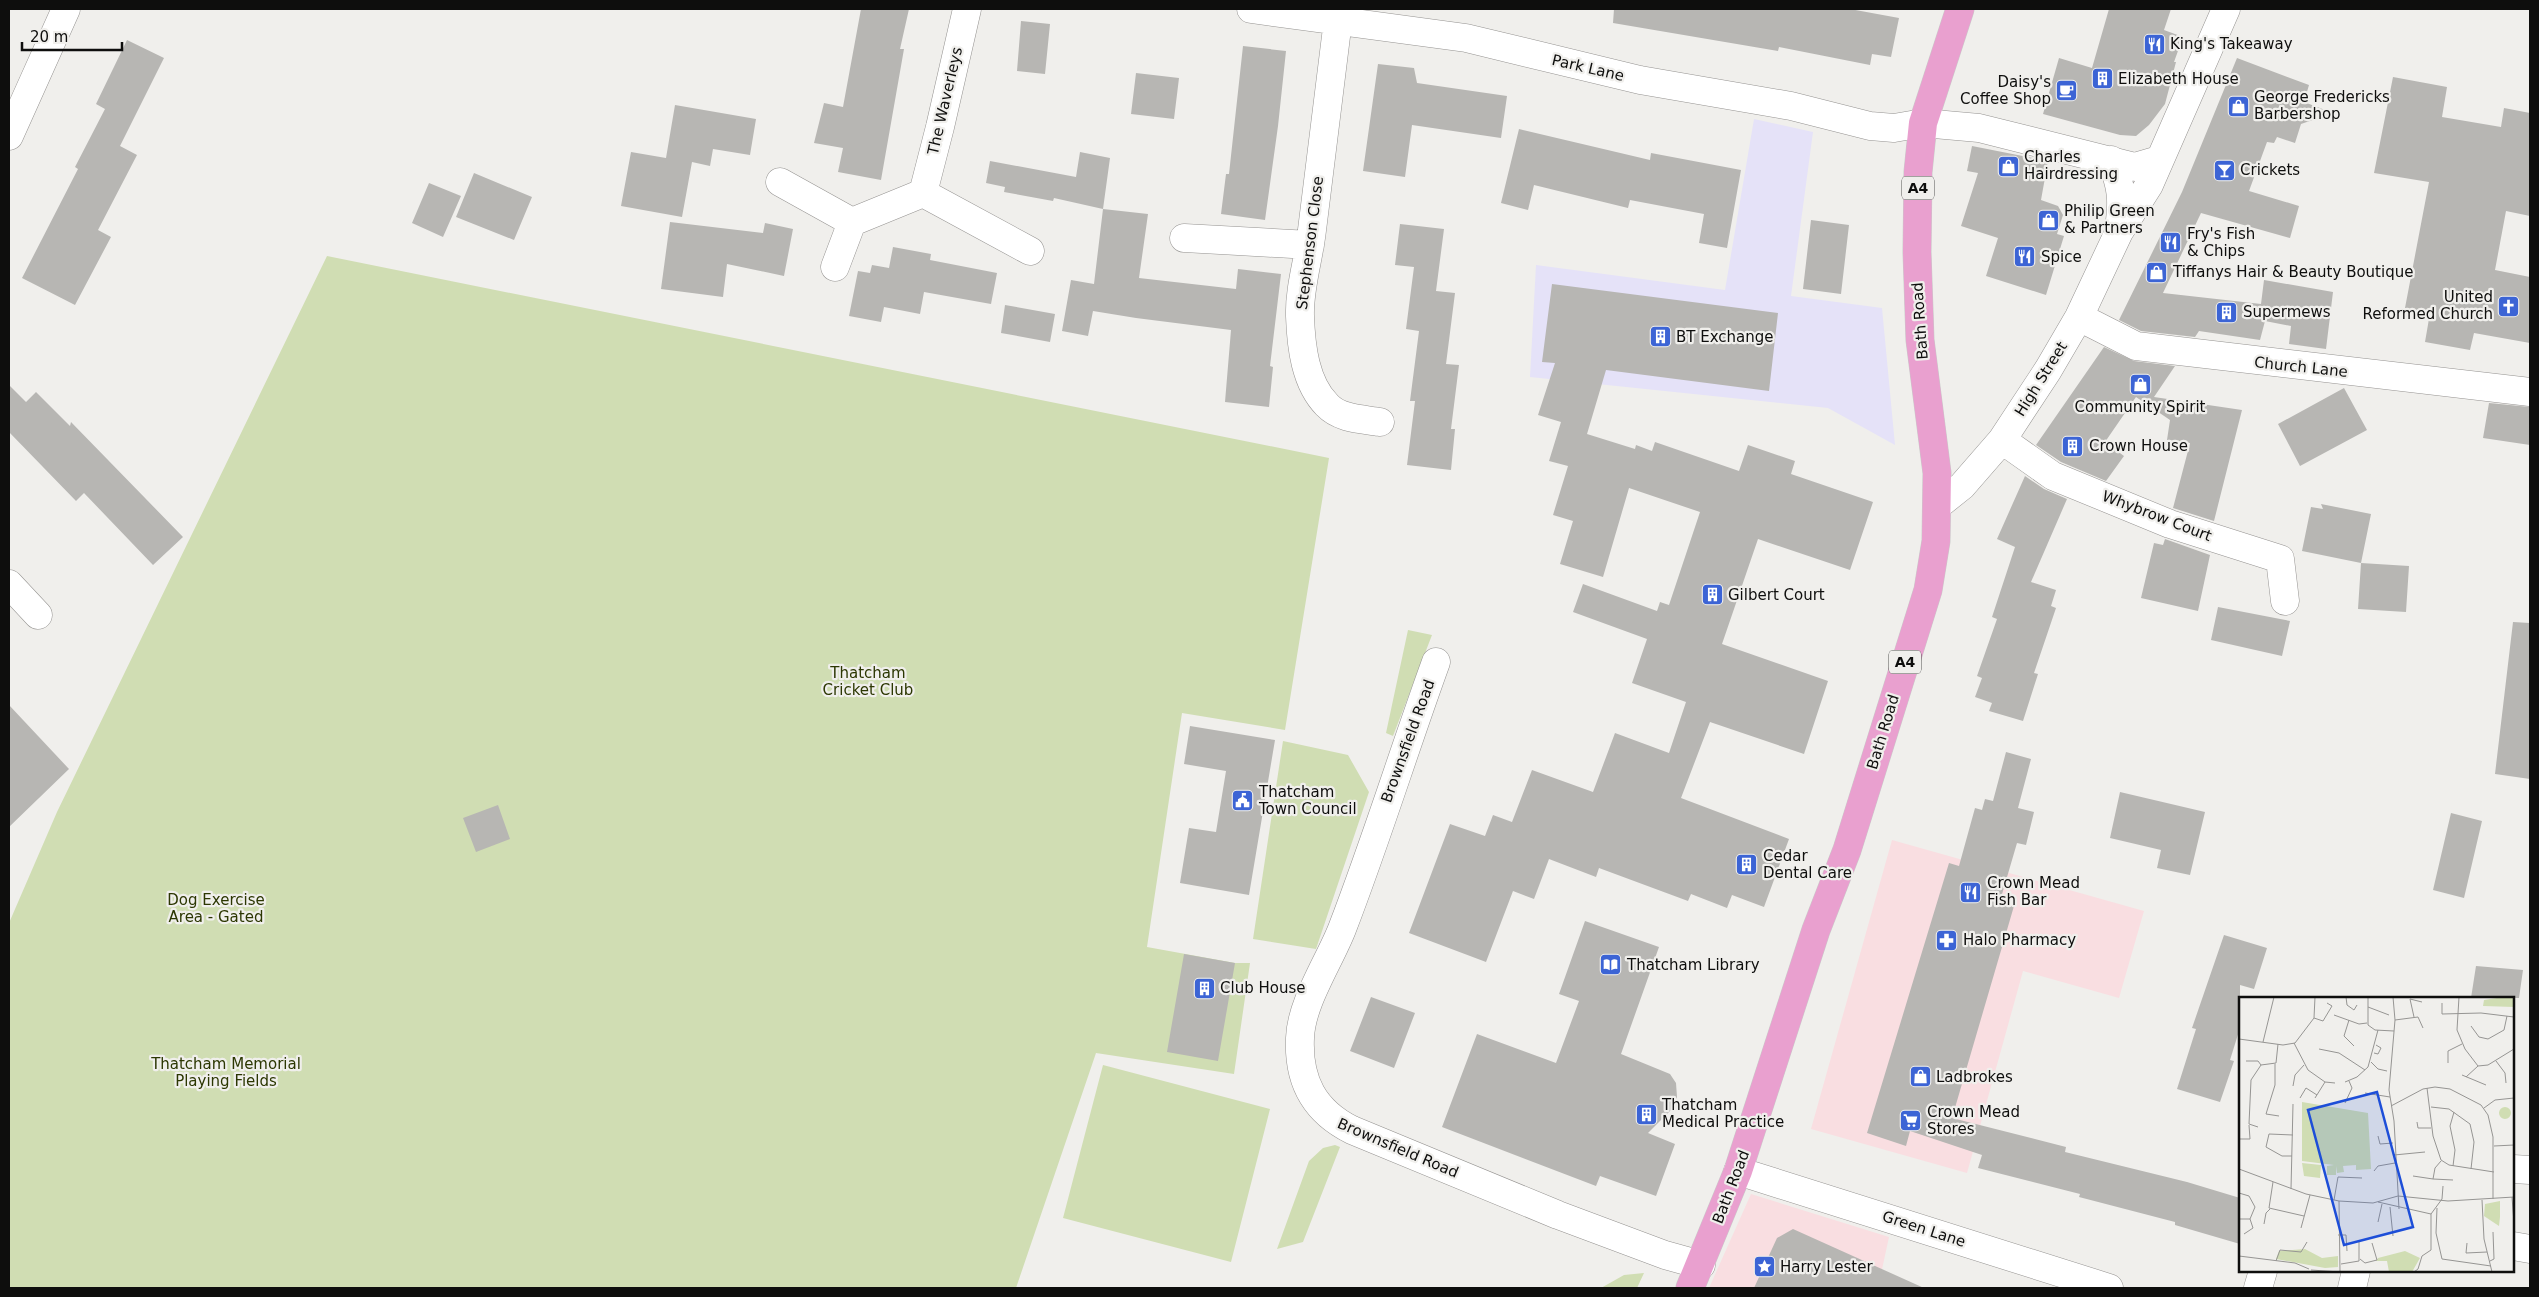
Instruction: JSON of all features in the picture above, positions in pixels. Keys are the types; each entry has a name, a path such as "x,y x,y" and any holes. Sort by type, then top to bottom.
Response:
{"main road":[{"name":"A4","path":"1923,123 1960,9"},
{"name":"Bath Road","path":"1695,1277 1738,1171 1816,930 1846,850 1928,590 1936,541 1937,506 1936,454 1920,340 1917,291 1918,172 1923,123"}],"street":[{"path":"9,136 66,9"},
{"name":"The Waverleys","path":"923,193 967,9"},
{"name":"Park Lane","path":"1251,9 1466,38 1640,80 1791,106 1870,126 1894,128 1923,123"},
{"name":"High Street","path":"1937,506 1962,486 2002,440 2048,370 2079,317 2119,232 2149,185 2158,160 2180,117 2226,9"},
{"name":"Stephenson Close","path":"1338,20 1300,315 1303,346 1311,379 1321,398 1333,410 1342,415 1380,422"},
{"path":"1923,123 1979,128 2135,166 2158,160"},
{"name":"High Street","path":"2111,160 2120,182 2123,203 2119,232"},
{"path":"780,182 852,222"},
{"path":"835,267 852,222 923,193 1030,251"},
{"path":"1184,238 1310,246"},
{"name":"Church Lane","path":"2079,317 2136,346 2530,392"},
{"name":"Whybrow Court","path":"2002,440 2053,476 2170,524 2280,559 2285,601"},
{"path":"9,584 38,615"},
{"name":"Brownsfield Road","path":"1436,662 1342,930 1305,1013 1300,1036 1300,1060 1306,1084 1323,1112 1333,1121 1558,1216 1665,1255 1695,1277"},
{"path":"2514,1168 2530,1170"},
{"name":"Green Lane","path":"1738,1171 2109,1288"},
{"path":"2514,1246 2530,1249"},
{"path":"2258,1288 2263,1272"},
{"path":"2352,1288 2356,1272"}],"shaded area":[{"path":"1754,119 1813,132 1791,296 1882,308 1895,445 1828,408 1530,377 1536,265 1725,290"},
{"path":"1892,840 2144,911 2119,998 2023,971 1967,1173 1811,1129"},
{"path":"1751,1194 1889,1237 1878,1288 1709,1288"}],"green space":[{"name":"Thatcham Cricket Club","path":"327,256 1329,458 1285,730 1182,713 1147,947 1235,963 1250,963 1234,1074 1096,1053 1016,1288 9,1288 9,923 57,812"},
{"path":"1408,630 1432,635 1393,736 1386,733"},
{"path":"1283,741 1348,755 1369,792 1316,949 1253,939"},
{"path":"1103,1065 1270,1109 1231,1262 1063,1218"},
{"path":"1335,1145 1340,1147 1303,1242 1277,1249 1309,1161 1323,1148"},
{"path":"1644,1273 1637,1288 1601,1288 1624,1275"}],"building":[{"path":"861,9 909,9 900,49 904,49 881,180 838,172 843,148 814,143 824,103 843,107"},
{"path":"1614,9 1850,9 1899,18 1891,57 1872,54 1870,65 1779,47 1778,51 1613,23"},
{"path":"2109,9 2171,9 2164,30 2183,37 2174,62 2176,62 2165,104 2149,125 2136,136 2120,135 2043,114 2059,58 2092,68"},
{"path":"1021,21 1050,24 1045,74 1017,71"},
{"path":"127,40 164,58 120,146 137,155 98,230 111,237 75,305 22,278 78,169 75,167 105,109 96,104"},
{"path":"1243,46 1286,51 1265,220 1221,214 1226,174 1229,174"},
{"path":"2237,58 2309,85 2304,102 2333,113 2301,124 2295,143 2277,137 2274,143 2267,142 2249,191 2299,206 2290,238 2201,213 2163,293 2261,304 2264,280 2333,292 2326,349 2289,344 2291,326 2265,321 2260,340 2199,331 2195,337 2141,331 2119,320 2182,192"},
{"path":"1378,64 1414,68 1417,83 1507,96 1501,138 1412,125 1405,177 1363,171"},
{"path":"1136,73 1179,78 1174,119 1131,114"},
{"path":"2393,77 2447,87 2442,117 2501,127 2504,108 2530,113 2530,216 2506,211 2495,270 2530,277 2530,343 2474,333 2470,350 2425,342 2430,313 2405,308 2429,182 2374,173"},
{"path":"675,105 756,119 750,155 713,149 710,166 692,162 682,217 621,206 631,152 666,158"},
{"path":"1519,129 1650,160 1651,153 1741,170 1727,248 1699,243 1704,214 1630,200 1628,208 1534,185 1528,210 1501,203"},
{"name":"Spice","path":"1972,146 2048,161 2041,200 2058,206 2063,215 2057,234 2064,236 2046,295 1986,276 1998,238 1961,226 1978,173 1967,171"},
{"path":"1080,152 1110,158 1103,209 1054,198 1053,201 1004,192 1005,187 986,183 990,161 1076,177"},
{"path":"474,173 532,197 514,240 456,217"},
{"path":"429,183 461,196 443,237 412,223"},
{"path":"1103,209 1148,214 1139,278 1236,289 1238,269 1281,274 1270,366 1273,367 1269,407 1225,402 1231,330 1093,311 1088,336 1062,331 1071,280 1094,284"},
{"path":"1811,220 1849,225 1841,294 1803,289"},
{"path":"670,222 763,233 765,223 793,229 784,276 727,264 723,297 661,289"},
{"path":"1400,224 1444,229 1436,291 1455,293 1446,364 1459,365 1451,429 1455,429 1451,470 1407,465 1415,401 1410,401 1419,331 1406,329 1414,267 1395,265"},
{"path":"893,247 931,254 930,260 997,273 991,304 924,292 920,314 884,307 881,322 849,316 858,271 870,273 872,265 889,268"},
{"path":"1552,284 1778,313 1769,391 1606,370 1587,434 1635,449 1636,445 1652,451 1655,442 1739,471 1748,445 1795,461 1791,474 1873,502 1850,570 1758,539 1722,644 1828,681 1804,754 1710,722 1681,798 1789,839 1764,907 1732,895 1727,908 1691,894 1688,901 1599,868 1596,877 1549,859 1534,899 1513,891 1486,962 1409,933 1450,824 1485,836 1493,815 1512,822 1532,770 1593,792 1615,733 1669,753 1686,702 1632,683 1647,639 1573,612 1583,584 1657,611 1660,602 1669,605 1700,512 1629,488 1603,577 1560,564 1573,521 1553,515 1568,466 1549,461 1561,422 1538,415 1555,363 1542,362"},
{"path":"1005,305 1055,314 1050,342 1001,333"},
{"path":"2104,347 2134,361 2175,366 2154,397 2242,410 2214,521 2173,508 2190,443 2167,440 2170,420 2136,397 2105,442 2124,456 2106,481 2061,462 2036,445"},
{"path":"9,385 26,402 36,392 70,426 71,422 183,537 153,565 84,493 76,501 9,432"},
{"path":"2344,388 2367,430 2300,466 2278,424"},
{"path":"2489,403 2530,407 2530,445 2483,438"},
{"path":"2025,476 2044,489 2067,499 2031,582 2056,590 2051,606 2056,608 2034,673 2038,674 2023,721 1989,711 1992,703 1975,697 1982,678 1977,676 1997,619 1992,617 2015,547 1997,539"},
{"path":"2321,504 2371,514 2361,563 2302,551 2311,507 2323,509"},
{"path":"2165,539 2210,555 2198,611 2141,598 2154,543 2163,545"},
{"path":"2361,563 2409,566 2406,612 2358,609"},
{"path":"2218,607 2290,621 2282,656 2211,640"},
{"path":"2513,622 2530,623 2530,779 2495,774"},
{"path":"9,705 69,769 9,827"},
{"name":"Thatcham Town Council","path":"1190,726 1275,740 1249,895 1180,883 1189,828 1216,832 1226,771 1184,764"},
{"path":"2006,752 2031,759 2018,808 2034,812 2026,845 2017,843 2000,901 2014,906 1952,1118 2066,1147 2065,1152 2187,1182 2239,1198 2239,1244 2175,1225 2175,1222 2079,1197 2080,1194 1978,1168 1982,1155 1910,1131 1906,1146 1867,1133 1949,863 1959,866 1975,808 1982,810 1985,799 1993,801"},
{"path":"2120,792 2205,812 2190,875 2157,868 2161,850 2110,838"},
{"path":"498,805 510,839 476,852 463,818"},
{"path":"2451,813 2482,821 2464,898 2433,890"},
{"path":"1585,921 1659,947 1621,1054 1670,1074 1676,1083 1677,1097 1673,1108 1648,1133 1675,1144 1656,1196 1600,1176 1596,1186 1442,1127 1477,1034 1556,1063 1579,1001 1559,994"},
{"path":"2224,935 2267,948 2254,989 2240,985 2239,1031 2230,1060 2234,1061 2220,1102 2177,1089 2196,1029 2192,1028"},
{"name":"Club House","path":"1184,954 1235,963 1218,1061 1167,1052"},
{"path":"2476,966 2523,970 2519,998 2471,997"},
{"path":"1371,997 1415,1013 1394,1068 1350,1051"},
{"path":"1793,1229 1924,1288 1754,1288 1777,1238"}],"place":[{"name":"King's Takeaway","path":"2154,44"},
{"name":"Elizabeth House","path":"2102,79"},
{"name":"Daisy's Coffee Shop","path":"2067,91"},
{"name":"George Fredericks Barbershop","path":"2238,106"},
{"name":"Charles Hairdressing","path":"2008,166"},
{"name":"Crickets","path":"2224,170"},
{"name":"Philip Green & Partners","path":"2048,220"},
{"name":"Fry's Fish & Chips","path":"2171,243"},
{"name":"Spice","path":"2025,257"},
{"name":"Tiffanys Hair & Beauty Boutique","path":"2157,272"},
{"name":"United Reformed Church","path":"2509,306"},
{"name":"Supermews","path":"2227,312"},
{"name":"BT Exchange","path":"1660,337"},
{"name":"Community Spirit","path":"2140,384"},
{"name":"Crown House","path":"2073,446"},
{"name":"Gilbert Court","path":"1712,595"},
{"name":"Thatcham Town Council","path":"1243,801"},
{"name":"Cedar Dental Care","path":"1747,865"},
{"name":"Crown Mead Fish Bar","path":"1971,892"},
{"name":"Halo Pharmacy","path":"1947,940"},
{"name":"Thatcham Library","path":"1611,965"},
{"name":"Club House","path":"1204,988"},
{"name":"Ladbrokes","path":"1920,1077"},
{"name":"Thatcham Medical Practice","path":"1646,1114"},
{"name":"Crown Mead Stores","path":"1911,1121"},
{"name":"Harry Lester","path":"1764,1267"}],"park label":[{"name":"Dog Exercise Area - Gated","path":"216,908"},
{"name":"Thatcham Memorial Playing Fields","path":"226,1072"}]}
